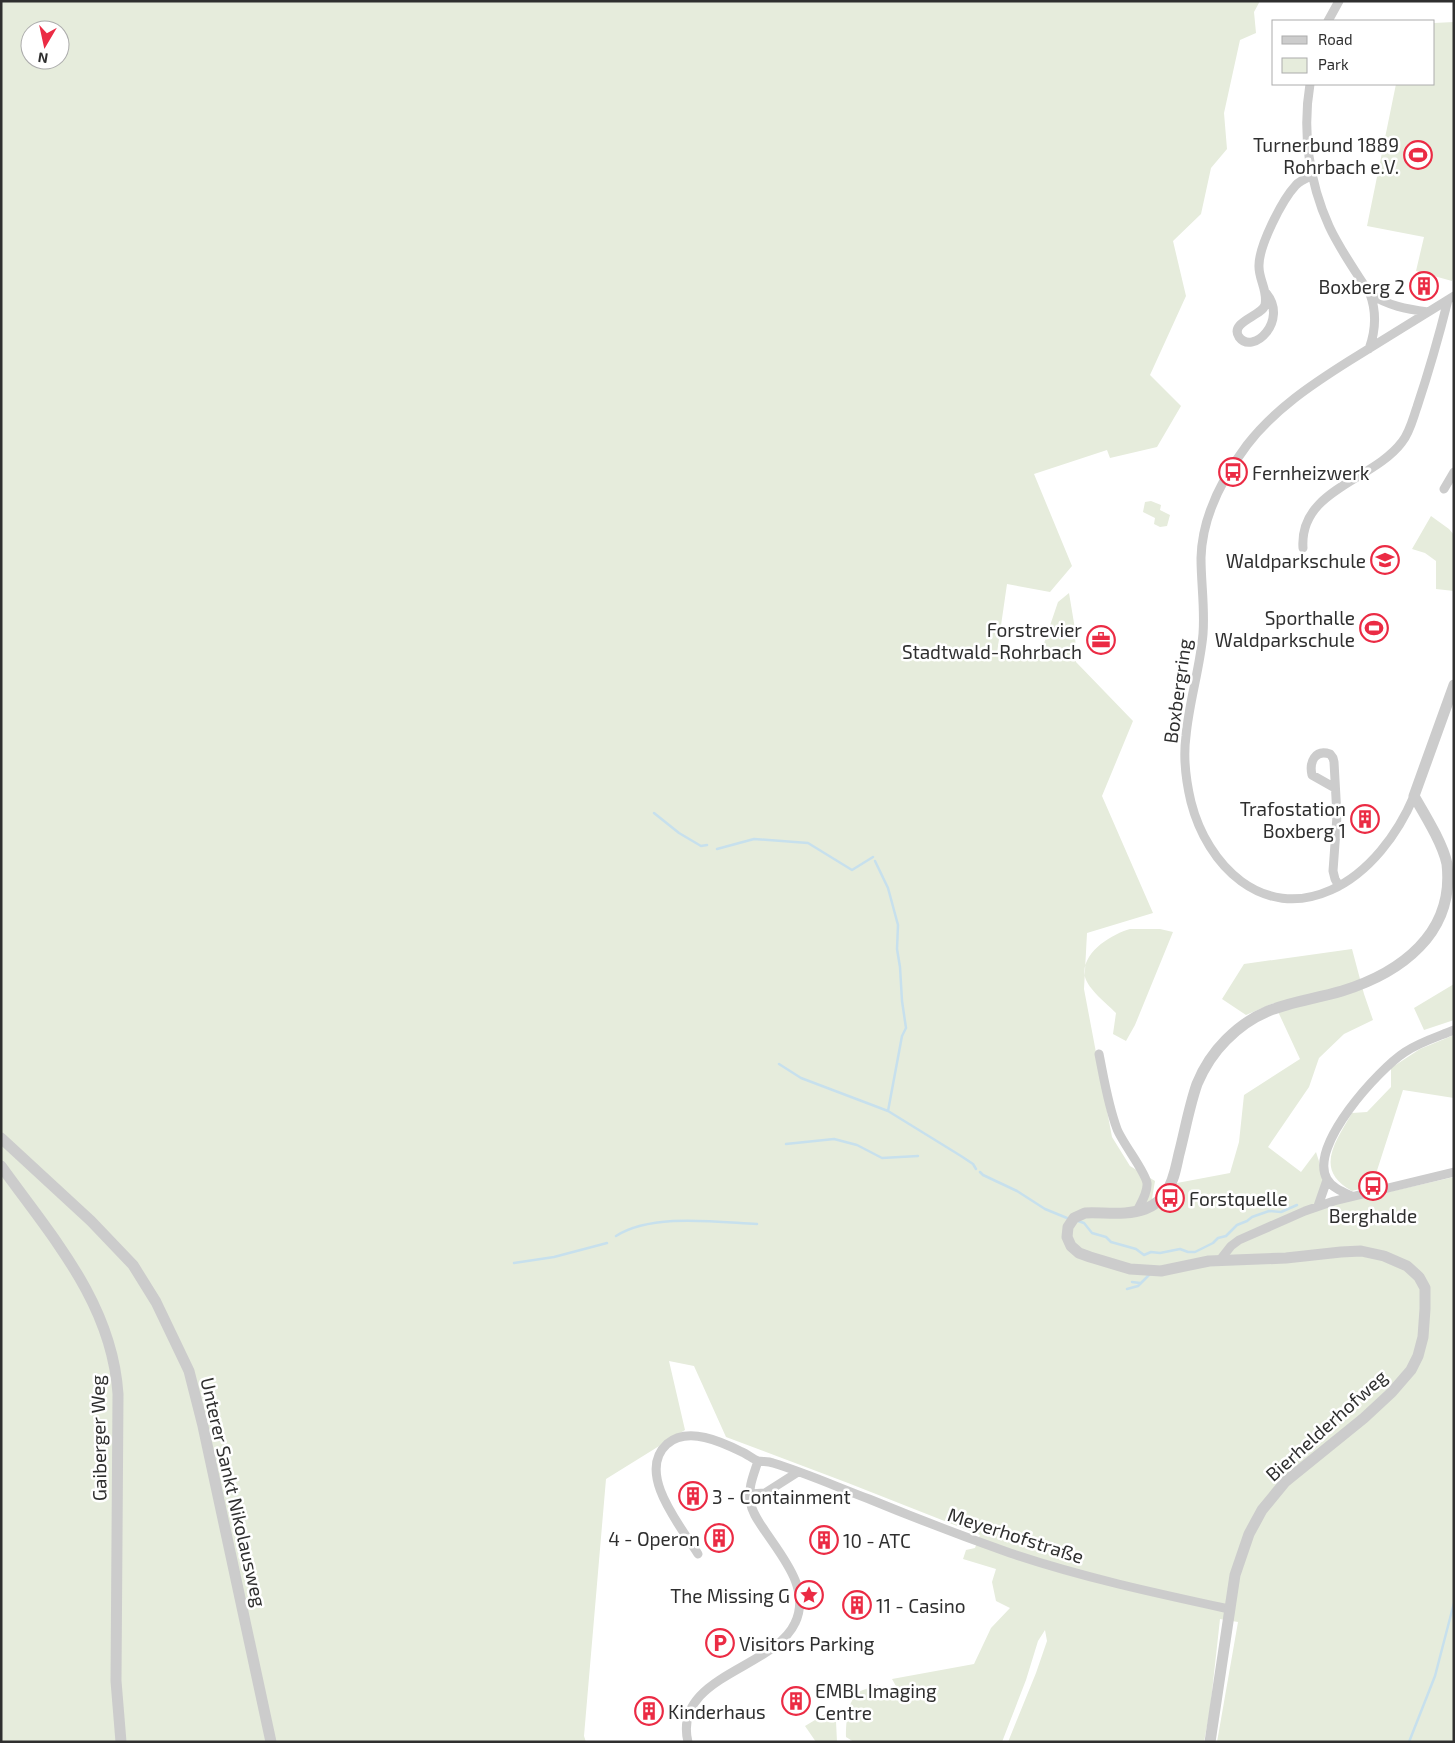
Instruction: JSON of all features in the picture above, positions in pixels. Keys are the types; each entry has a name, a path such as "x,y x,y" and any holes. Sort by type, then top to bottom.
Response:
{"street":[{"path":"1329,20 1339,1"},
{"path":"1310,85 1308,139 1313,175 1329,226 1370,294 1376,321 1369,349"},
{"path":"1266,293 1271,298 1274,308 1271,324 1259,339 1251,342 1244,341 1238,335 1238,328 1246,320 1263,310 1265,304 1266,293 1259,272 1261,250 1268,233 1295,186 1313,175"},
{"path":"1370,294 1398,308 1428,312"},
{"path":"1303,548 1306,524 1318,505 1332,493 1382,461 1404,441 1430,367 1451,298"},
{"name":"Boxbergring","path":"1451,298 1318,381 1278,411 1245,448 1229,471 1210,513 1203,539 1201,559 1203,634 1185,744 1188,785 1196,818 1218,860 1230,873 1256,890 1284,898 1303,898 1316,895 1339,886 1358,873 1384,847 1406,815 1453,687"},
{"path":"1444,489 1454,472"},
{"path":"1335,788 1337,816 1333,871 1339,886"},
{"path":"1137,1211 1156,1203 1169,1188 1198,1084 1213,1054 1227,1038 1248,1021 1269,1010 1286,1004 1342,991 1385,974 1404,963 1422,949 1435,930 1446,902 1448,886 1447,864 1437,838 1414,796"},
{"path":"1318,1206 1327,1180 1324,1161 1329,1143 1350,1108 1369,1084 1405,1052 1426,1040 1454,1030"},
{"path":"1099,1054 1117,1128 1147,1182 1145,1194 1137,1211"},
{"name":"Unterer Sankt Nikolausweg","path":"1,1138 91,1221 133,1265 156,1302 189,1371 203,1426 271,1742"},
{"name":"Gaiberger Weg","path":"1,1166 91,1296 110,1341 118,1394 116,1681 121,1742"},
{"path":"1220,1260 1231,1246 1239,1240 1318,1206 1454,1172"},
{"path":"1327,1180 1338,1190 1352,1196"},
{"name":"Bierhelderhofweg","path":"1137,1211 1080,1214 1068,1226 1068,1241 1073,1248 1083,1254 1122,1267 1142,1270 1166,1270 1220,1260 1286,1258 1340,1252 1366,1252 1392,1259 1411,1269 1423,1283 1426,1296 1423,1338 1418,1356 1411,1370 1377,1406 1293,1474 1269,1501 1256,1520 1243,1548 1235,1576 1210,1742"},
{"name":"Meyerhofstraße","path":"698,1554 660,1491 656,1470 660,1453 666,1445 674,1440 695,1436 712,1440 758,1461 774,1463 935,1526 1020,1556 1130,1587 1229,1609"},
{"path":"688,1742 687,1721 700,1695 786,1638 799,1614 800,1594 794,1577 752,1510 750,1494 758,1461"},
{"path":"750,1494 765,1493 798,1472"}],"green space":[{"path":"1,1 1260,1 1254,12 1256,33 1240,40 1224,113 1227,149 1211,168 1201,214 1173,241 1186,296 1150,375 1181,406 1157,447 1110,458 1107,450 1034,474 1072,566 1050,592 1007,584 997,653 1033,660 1040,655 1058,602 1069,593 1075,629 1076,662 1133,721 1102,796 1153,913 1087,933 1084,989 1112,1137 1130,1166 1155,1181 1152,1199 1177,1183 1230,1173 1239,1142 1244,1095 1300,1059 1274,1003 1246,1015 1222,999 1244,964 1352,949 1373,1020 1344,1034 1319,1058 1309,1087 1268,1147 1301,1172 1316,1152 1325,1180 1317,1204 1336,1204 1454,1177 1454,1742 1217,1742 1238,1622 1220,1619 1210,1710 1204,1742 1008,1742 1047,1641 1045,1630 1038,1641 1026,1680 1002,1742 854,1742 846,1737 846,1725 848,1710 858,1693 878,1685 885,1694 897,1688 892,1679 974,1664 991,1628 1010,1608 996,1601 992,1582 996,1569 963,1559 966,1550 975,1548 980,1535 726,1437 694,1366 669,1361 685,1430 606,1479 584,1736 586,1742 1,1742"},
{"name":"Turnerbund 1889 Rohrbach e.V.","path":"1454,22 1454,276 1452,281 1416,271 1424,237 1367,226 1396,85 1435,85 1435,23"},
{"path":"1151,501 1161,505 1160,510 1170,515 1167,526 1160,527 1154,524 1155,518 1143,512 1145,502"},
{"path":"1431,516 1454,535 1454,591 1436,589 1436,561 1425,553 1412,549"},
{"path":"1130,929 1160,929 1173,932 1135,1025 1126,1041 1113,1034 1116,1013 1098,996 1087,982 1085,968 1087,960 1099,946 1115,935"},
{"path":"1454,984 1454,1020 1424,1030 1414,1008"},
{"path":"1454,1035 1454,1098 1403,1090 1372,1186 1352,1191 1340,1183 1333,1174 1331,1155 1352,1113 1367,1112 1391,1087 1391,1068 1420,1049"},
{"path":"830,1711 836,1721 837,1742 816,1742 805,1726"}],"waterway":[{"path":"654,813 679,833 701,846 707,845"},
{"path":"717,849 754,839 808,843 852,870 873,857"},
{"path":"875,861 888,888 898,925 897,949 906,1028 902,1036 888,1111"},
{"path":"779,1064 801,1078 888,1111 961,1156 973,1164 976,1169"},
{"path":"786,1144 834,1139 857,1145 882,1158 918,1156"},
{"path":"980,1172 1017,1191 1045,1209 1067,1218"},
{"path":"1078,1221 1084,1223 1092,1233 1106,1237 1111,1242 1136,1249 1144,1255 1151,1252 1160,1253 1180,1249 1195,1252 1213,1243 1218,1238 1226,1236 1237,1225 1252,1217 1269,1211 1281,1212 1297,1205"},
{"path":"616,1236 647,1224 666,1222 704,1221 757,1224"},
{"path":"514,1263 554,1257 607,1243"},
{"path":"1127,1289 1138,1286 1149,1275"},
{"path":"1132,1282 1140,1283"},
{"path":"1409,1742 1435,1676 1454,1603"}],"place":[{"name":"Turnerbund 1889 Rohrbach e.V.","path":"1418,155"},
{"name":"Boxberg 2","path":"1424,286"},
{"name":"Fernheizwerk","path":"1233,472"},
{"name":"Waldparkschule","path":"1385,560"},
{"name":"Sporthalle Waldparkschule","path":"1374,628"},
{"name":"Forstrevier Stadtwald-Rohrbach","path":"1101,640"},
{"name":"Trafostation Boxberg 1","path":"1365,819"},
{"name":"Berghalde","path":"1373,1186"},
{"name":"Forstquelle","path":"1170,1198"},
{"name":"3 - Containment","path":"693,1496"},
{"name":"4 - Operon","path":"719,1538"},
{"name":"10 - ATC","path":"824,1540"},
{"name":"The Missing G","path":"809,1595"},
{"name":"11 - Casino","path":"857,1605"},
{"name":"Visitors Parking","path":"720,1643"},
{"name":"EMBL Imaging Centre","path":"796,1701"},
{"name":"Kinderhaus","path":"649,1711"}]}
